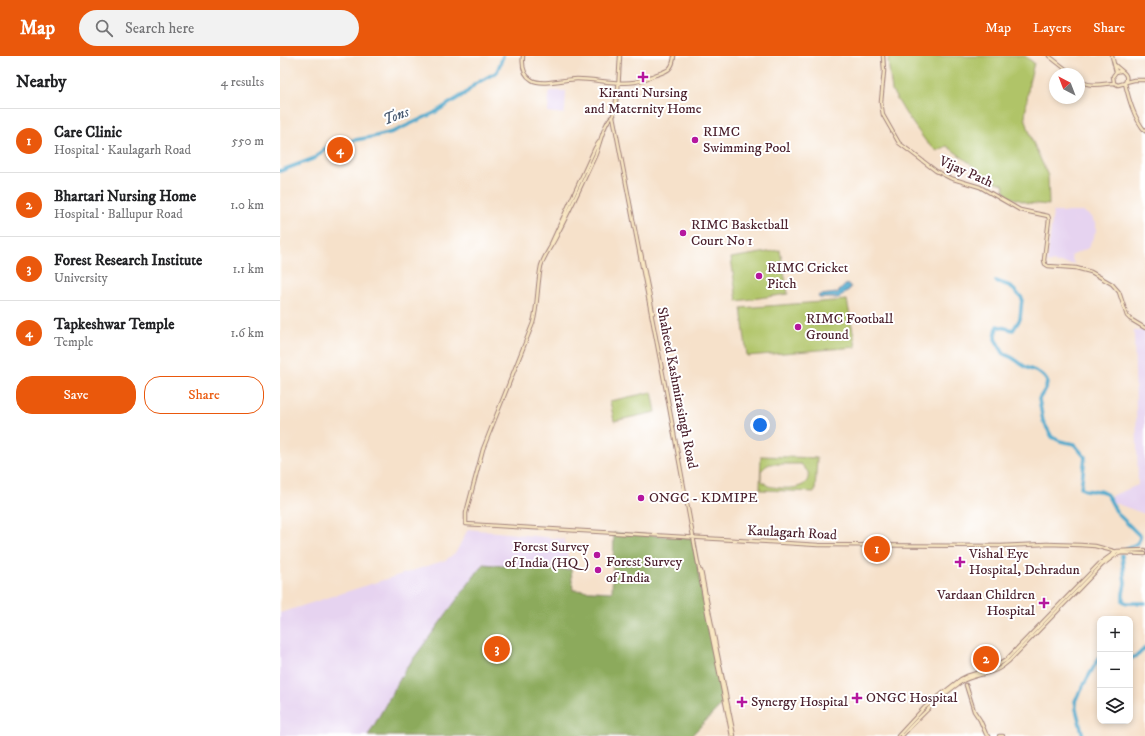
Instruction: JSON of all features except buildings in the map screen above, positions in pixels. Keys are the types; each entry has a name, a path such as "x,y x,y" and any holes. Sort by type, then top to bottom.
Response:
{"street":[{"path":"523,56 525,73 535,82 577,79 637,82 666,71 672,67 674,56"},
{"path":"613,115 620,82 620,56"},
{"name":"Vijay Path","path":"884,56 881,102 883,115 899,143 936,171 950,178 980,187 1020,210 1048,216 1049,219 1044,260 1045,264 1048,266 1076,268 1091,272 1112,284 1119,292 1127,316 1145,328"},
{"path":"1049,56 1064,68"},
{"path":"1112,56 1116,72 1113,76 1114,81"},
{"path":"1115,64 1120,71 1126,74 1127,77 1134,80"},
{"path":"1116,72 1120,71"},
{"path":"1127,77 1127,91 1137,120 1145,131"},
{"path":"1121,85 1134,80 1145,80"},
{"path":"1085,84 1094,86 1114,81"},
{"path":"1114,81 1127,91"},
{"name":"Kaulagarh Road","path":"613,115 609,119 598,148 557,235 545,254 538,286 535,315 530,333 483,449 466,513 466,524 818,545 997,546 1047,544 1095,546 1117,551"},
{"name":"Shaheed Kashmirasingh Road","path":"613,115 694,537 706,612 733,736"},
{"path":"898,736 924,708 961,679 993,668 1006,660 1099,564 1117,551 1145,550"},
{"path":"1117,551 1121,553 1145,554"},
{"path":"902,736 939,699 962,682 973,676 998,669 1009,661 1102,565 1114,556 1121,553"},
{"path":"966,686 974,710 986,734 989,736"}],"shaded area":[{"path":"549,91 566,91 564,114 548,112"},
{"path":"1053,212 1084,212 1090,216 1095,223 1096,231 1088,248 1071,256 1074,264 1047,262"},
{"path":"1134,331 1145,331 1145,514 1112,502 1111,496 1138,485"},
{"path":"468,529 564,539 571,569 573,590 612,591 614,539 691,736 280,736 280,613 446,560 456,552"}],"green space":[{"path":"889,56 1025,56 1034,63 1029,83 1025,117 1032,140 1048,176 1049,205 1028,203 1007,196 1003,184 979,177 971,164 947,146 937,151 927,143 906,114 892,91 888,61"},
{"name":"RIMC Cricket Pitch","path":"780,250 788,294 737,301 731,258"},
{"name":"RIMC Football Ground","path":"847,300 856,347 747,356 741,308"},
{"path":"652,392 656,412 614,421 610,401"},
{"path":"761,456 817,458 815,492 760,490","holes":["770,464 801,464 808,472 808,478 801,486 794,488 774,487 768,486 761,480 761,471"]},
{"path":"614,533 693,538 705,612 725,701 691,736 368,736 405,670 483,564 558,570 571,569 573,590 612,592"}],"water":[{"path":"849,284 851,288 839,298 819,298 818,296 837,293 845,285"}],"waterway":[{"name":"Tons","path":"280,171 315,158 332,144 393,132 434,113 466,93 475,84 497,72 503,56"},
{"path":"996,281 1010,286 1022,298 1020,319 1013,330 997,326 995,339 1004,354 1039,373 1047,381 1046,388 1039,399 1043,421 1052,437 1060,441 1074,444 1085,457 1081,488 1084,490 1103,492 1109,498 1116,511"},
{"path":"1118,514 1140,536 1137,544 1124,550"},
{"path":"1122,555 1125,583 1123,601 1127,603 1145,603"},
{"path":"1138,655 1145,648"},
{"path":"1087,679 1097,661"},
{"path":"1078,695 1086,681"},
{"path":"1076,706 1075,701 1077,697"},
{"path":"1076,709 1083,736"}],"place":[{"name":"Kiranti Nursing and Maternity Home","path":"643,77"},
{"name":"RIMC Swimming Pool","path":"695,140"},
{"name":"Tapkeshwar Temple","path":"340,150"},
{"name":"RIMC Basketball Court No 1","path":"683,233"},
{"name":"RIMC Cricket Pitch","path":"759,276"},
{"name":"RIMC Football Ground","path":"798,327"},
{"name":"ONGC - KDMIPE","path":"641,498"},
{"name":"Care Clinic","path":"877,549"},
{"name":"Forest Survey of India (HQ)","path":"597,555"},
{"name":"Vishal Eye Hospital, Dehradun","path":"960,562"},
{"name":"Forest Survey of India","path":"598,570"},
{"name":"Vardaan Children Hospital","path":"1044,603"},
{"name":"Forest Research Institute","path":"497,649"},
{"name":"Bhartari Nursing Home","path":"986,659"},
{"name":"ONGC Hospital","path":"857,698"},
{"name":"Synergy Hospital","path":"742,702"}]}
